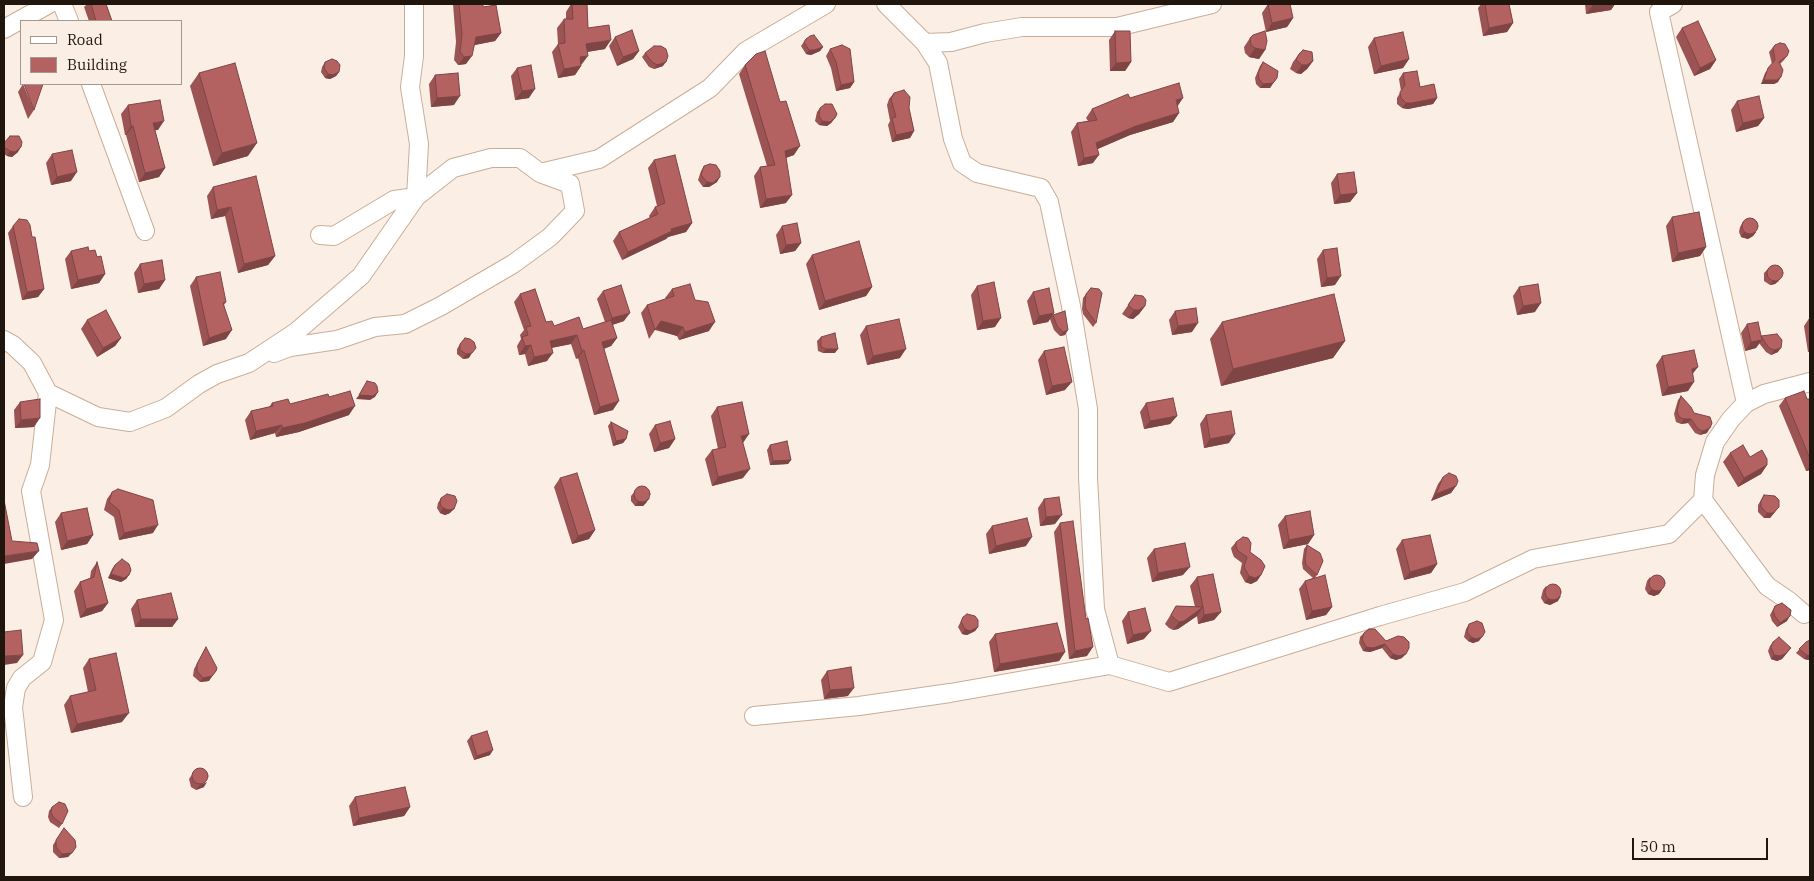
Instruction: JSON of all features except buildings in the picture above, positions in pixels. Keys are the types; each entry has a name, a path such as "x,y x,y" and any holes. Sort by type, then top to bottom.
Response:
{"street":[{"path":"4,29 30,8 49,4"},
{"path":"62,4 69,20"},
{"path":"414,4 414,56 410,87 419,144 416,197"},
{"path":"540,173 599,158 710,88 746,52 826,4"},
{"path":"886,4 925,44 938,63 953,138 962,163 978,173 1041,188 1049,202 1071,306 1088,409 1088,477 1095,609 1110,665"},
{"path":"925,44 951,42 985,33 1022,27 1117,27 1212,4"},
{"path":"1673,4 1659,12 1746,403"},
{"path":"92,85 144,231"},
{"path":"48,393 98,417 130,422 166,408 198,384 217,374 249,363 290,346 337,340 375,327 405,324 441,306 513,264 550,237 575,211 570,184 540,173 520,158 491,158 453,168 416,197 361,276 296,332 249,363"},
{"path":"320,236 334,236 394,200 416,197"},
{"path":"4,340 14,346 32,363 48,393 40,465 31,491 54,620 42,662 22,678 16,688 13,707 23,797"},
{"path":"754,716 859,706 1110,665 1169,682 1380,616 1465,592 1533,559 1669,534 1703,500 1705,475 1715,442 1731,419 1746,403 1764,394 1810,382"},
{"path":"1703,500 1767,586 1804,614"}]}
